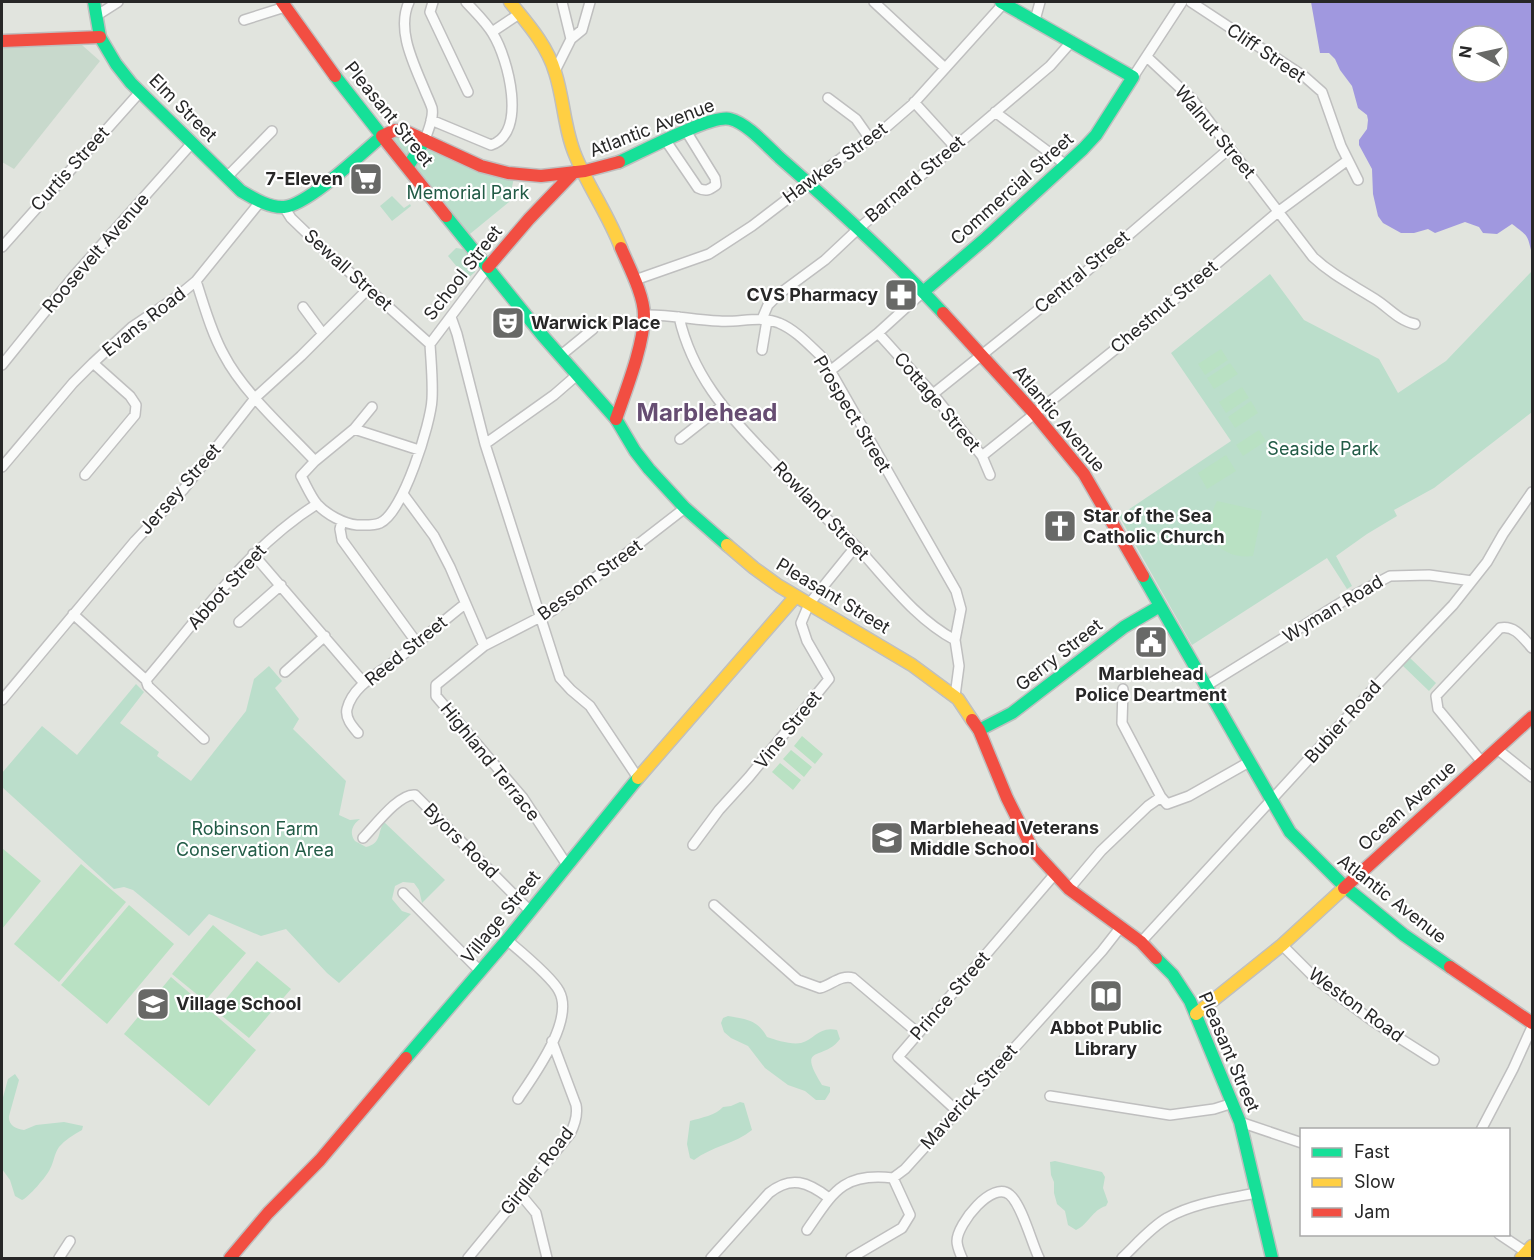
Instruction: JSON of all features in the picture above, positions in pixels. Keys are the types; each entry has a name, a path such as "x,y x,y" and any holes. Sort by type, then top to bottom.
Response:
{"main road":[{"name":"Elm Street","path":"94,2 100,37 116,64 140,92 242,191 260,202 274,207 284,207"},
{"path":"510,2 539,38 555,70 568,137 579,172 614,229 642,301 644,315 636,358 616,419"},
{"path":"1002,2 1133,77"},
{"name":"Pleasant Street","path":"284,4 324,62 382,135 560,356 616,419 635,451 685,508 754,568 809,604 912,665 955,696 979,730 1030,845 1069,890 1142,942 1173,975 1196,1014 1240,1122 1272,1258"},
{"path":"2,41 100,37"},
{"name":"Commercial Street","path":"923,292 986,238 1096,135 1133,77"},
{"name":"Atlantic Avenue","path":"382,135 399,130 488,168 541,176 614,165 686,131 718,119 729,119 749,130 809,183 923,292 1034,413 1084,474 1290,832 1344,888 1533,1025"},
{"path":"284,207 305,199 382,135"},
{"path":"408,166 425,140"},
{"name":"School Street","path":"488,267 555,190 579,172"},
{"path":"541,176 555,190"},
{"name":"Village Street","path":"230,1258 268,1213 320,1160 507,940 638,778 796,596"},
{"name":"Gerry Street","path":"979,730 1012,713 1124,627 1160,606"},
{"name":"Ocean Avenue","path":"1196,1014 1282,945 1533,717"}],"street":[{"path":"96,16 118,2"},
{"path":"410,2 405,12 405,36 432,109 425,140"},
{"path":"433,2 430,12 468,92"},
{"path":"431,120 491,145 498,142 509,126 512,95 501,51 492,32 466,2"},
{"path":"562,2 571,39"},
{"path":"555,70 571,39 582,30 590,2"},
{"path":"874,2 945,68"},
{"name":"Hawkes Street","path":"635,280 709,254 752,226 853,149 870,139 914,102 1002,2"},
{"path":"1035,20 1040,2"},
{"name":"Commercial Street","path":"1133,77 1182,2"},
{"name":"Cliff Street","path":"1191,2 1305,77 1322,92 1358,180"},
{"path":"244,20 284,4"},
{"path":"492,32 519,14"},
{"name":"Barnard Street","path":"765,319 768,305 779,294 825,260 954,146 1050,66 1072,41"},
{"name":"Walnut Street","path":"1147,57 1192,99 1313,257 1324,267 1354,288 1375,299 1395,315 1415,324"},
{"name":"Curtis Street","path":"2,247 140,92"},
{"path":"828,98 856,119 870,139"},
{"path":"914,102 954,146"},
{"path":"996,112 1066,165"},
{"path":"227,177 272,131"},
{"path":"666,141 698,188 704,191 709,190 716,185 715,178 686,131"},
{"name":"Roosevelt Avenue","path":"2,364 73,277 192,143"},
{"name":"Central Street","path":"933,394 1088,270 1230,148"},
{"name":"Chestnut Street","path":"982,456 1138,330 1279,211 1348,160"},
{"name":"Evans Road","path":"2,467 73,383 93,363 132,327 163,308 196,281 260,202"},
{"name":"Sewall Street","path":"284,207 291,218 318,244 430,344"},
{"name":"School Street","path":"430,344 488,267"},
{"path":"196,281 216,340 224,356 236,374 315,461"},
{"name":"Jersey Street","path":"2,700 135,541 183,490 256,397 369,288"},
{"name":"Commercial Street","path":"830,371 878,333 923,292"},
{"path":"303,307 323,334"},
{"path":"644,315 662,314 733,322 765,319 762,350"},
{"path":"451,317 485,444 560,678 590,706 638,778"},
{"name":"Rowland Street","path":"679,317 683,333 706,384 739,427 823,516 856,546 921,617 937,630 955,640"},
{"name":"Prospect Street","path":"765,319 779,323 796,334 823,358 898,493 954,587 961,609 955,640"},
{"path":"560,356 593,329"},
{"name":"Cottage Street","path":"878,333 933,394 982,456 990,475"},
{"path":"372,406 354,429 315,461 302,476 317,504 350,524 381,523 392,513 403,494 427,430 432,399 430,344"},
{"path":"85,475 135,415 136,405 130,396 93,363"},
{"path":"485,444 554,395 577,375"},
{"path":"680,439 722,406"},
{"path":"354,429 419,450"},
{"name":"Bubier Road","path":"1142,942 1384,677 1453,605 1533,492"},
{"path":"403,494 434,536 484,646"},
{"name":"Abbot Street","path":"146,680 253,554 292,520 317,504"},
{"name":"Bessom Street","path":"435,689 438,682 484,646 552,611 685,508"},
{"path":"342,521 340,534 342,540 417,643"},
{"path":"809,604 856,546"},
{"path":"253,554 364,683"},
{"name":"Wyman Road","path":"1206,686 1373,583 1390,576 1429,575 1472,581"},
{"path":"239,622 281,585"},
{"name":"Reed Street","path":"358,733 348,720 346,711 350,700 364,683 465,604"},
{"name":"Vine Street","path":"693,845 719,810 829,679 801,629 801,622 809,604"},
{"path":"73,614 146,680 148,686 204,739"},
{"path":"1482,762 1438,709 1436,696 1500,628 1507,627 1514,630 1533,648"},
{"path":"285,672 325,636"},
{"path":"955,640 959,666 955,696"},
{"name":"Highland Terrace","path":"435,689 436,696 523,798 570,861"},
{"path":"1123,689 1122,723 1161,797 1167,804 1189,796 1249,762"},
{"path":"1497,749 1533,777"},
{"name":"Byors Road","path":"363,838 399,800 407,795 415,795 530,911"},
{"path":"1069,890 1101,851 1148,806 1161,797"},
{"name":"Prince Street","path":"957,1111 898,1057 1054,875"},
{"path":"403,893 480,971"},
{"path":"714,905 798,980 820,988 848,976 853,978 918,1033"},
{"name":"Maverick Street","path":"893,1178 905,1169 1102,951 1120,927"},
{"path":"507,940 554,982 563,1001 563,1009 552,1041 539,1067 518,1099"},
{"name":"Weston Road","path":"1282,945 1326,987 1374,1022 1434,1060"},
{"path":"1482,1128 1533,1025"},
{"name":"Girdler Road","path":"468,1258 570,1134 576,1119 574,1098 552,1041"},
{"path":"1050,1095 1170,1115 1214,1109 1233,1103"},
{"path":"1240,1122 1300,1142"},
{"path":"807,1230 829,1197 855,1179 893,1178 910,1215 902,1228 851,1258"},
{"path":"711,1258 778,1185 797,1182 829,1197"},
{"path":"962,1258 957,1239 964,1221 972,1209 982,1201 1006,1192 1012,1196 1027,1225 1039,1258"},
{"path":"1122,1258 1165,1219 1197,1206 1256,1193"},
{"path":"521,1195 538,1219 548,1258"},
{"path":"1502,1236 1528,1253"},
{"path":"59,1258 70,1241"}],"green space":[{"path":"74,38 100,61 14,169 2,162 2,41"},
{"name":"Memorial Park","path":"390,132 515,174 511,191 515,195 465,238 382,136"},
{"path":"392,196 404,208 410,204 411,206 392,221 380,206"},
{"path":"456,248 463,249 476,265 475,272 467,279 448,256"},
{"name":"Seaside Park","path":"1532,271 1532,412 1434,488 1394,510 1397,516 1336,556 1352,586 1347,589 1327,558 1192,645 1119,516 1231,441 1171,353 1270,274 1304,320 1379,359 1398,393 1446,361"},
{"path":"1221,349 1228,360 1205,375 1198,364"},
{"path":"1230,363 1238,374 1214,389 1207,378"},
{"path":"1242,387 1249,398 1226,413 1219,402"},
{"path":"1251,401 1258,413 1235,428 1228,417"},
{"path":"1259,430 1266,441 1243,456 1236,445"},
{"path":"1226,455 1236,471 1207,489 1198,473"},
{"path":"1217,501 1262,511 1253,556 1230,553 1216,542 1211,523 1212,512"},
{"path":"1409,657 1436,683 1429,691 1402,665"},
{"name":"Robinson Farm Conservation Area","path":"269,666 282,681 275,688 299,719 293,729 346,781 339,815 350,820 360,819 352,829 355,841 366,847 375,843 384,822 445,880 422,903 419,890 414,883 403,882 395,886 392,899 402,911 411,914 339,983 286,929 261,936 209,914 189,936 133,890 124,887 114,889 2,787 2,773 42,726 77,755 136,684 144,692 120,723 159,752 157,756 191,781 246,711 254,679"},
{"path":"802,736 823,754 815,764 794,746"},
{"path":"791,750 812,767 804,777 783,759"},
{"path":"780,763 801,780 793,790 772,772"},
{"path":"2,848 41,881 2,929"},
{"path":"81,864 126,902 59,982 14,944"},
{"path":"129,905 174,944 107,1024 61,985"},
{"path":"213,925 246,953 205,1001 172,974"},
{"path":"257,961 291,989 249,1038 216,1011"},
{"path":"171,977 256,1050 209,1106 124,1034"},
{"path":"728,1016 751,1021 760,1027 767,1037 788,1043 801,1043 821,1031 837,1030 840,1039 833,1046 815,1055 811,1063 822,1085 830,1087 825,1100 816,1100 805,1091 788,1085 765,1068 748,1046 724,1032 721,1023 723,1018"},
{"path":"15,1074 19,1080 9,1116 13,1126 24,1130 36,1125 64,1122 83,1126 82,1130 59,1147 48,1172 33,1191 22,1200 15,1196 10,1180 2,1169 2,1101 8,1079"},
{"path":"740,1102 744,1103 752,1130 694,1160 690,1158 687,1144 690,1121"},
{"path":"1055,1161 1102,1172 1105,1177 1103,1188 1108,1202 1106,1206 1076,1230 1068,1225 1065,1211 1057,1204 1050,1162"}],"shaded area":[{"path":"1311,2 1532,2 1532,254 1526,236 1512,224 1497,234 1483,233 1479,227 1465,222 1435,233 1428,229 1414,233 1401,233 1383,223 1378,216 1373,194 1372,169 1359,145 1359,140 1367,129 1367,115 1358,108 1352,86 1329,53 1320,53"}],"traffic: fast":[{"path":"94,2 100,37 116,64 131,83 241,191 267,204 284,207 307,197 335,177 382,136 335,76"},
{"path":"923,292 1083,149 1096,135 1133,77 1001,2"},
{"path":"619,162 708,122 721,119 736,121 843,214 943,313"},
{"path":"408,166 425,140"},
{"path":"446,216 542,335 616,419 649,469 685,508 727,545"},
{"path":"1143,576 1290,832 1344,886 1404,935 1450,967"},
{"path":"979,730 1012,713 1124,627 1160,606"},
{"path":"406,1058 507,940 638,778"},
{"path":"1156,958 1173,975 1190,1001 1240,1122 1272,1258"}],"traffic: slow":[{"path":"510,2 547,53 558,82 572,147 621,248"},
{"path":"727,545 779,586 912,665 958,699 972,720"},
{"path":"638,778 796,596"},
{"path":"1196,1014 1282,945 1344,888"},
{"path":"1521,1258 1532,1246"}],"traffic: jam":[{"path":"282,2 335,76"},
{"path":"2,41 100,37"},
{"path":"446,216 382,136 395,130 405,131 481,166 508,173 541,176 585,171 619,162"},
{"path":"488,267 529,219 574,172"},
{"path":"616,419 638,353 644,315 639,290 621,248"},
{"path":"943,313 1034,413 1084,474 1143,576"},
{"path":"1344,888 1532,717"},
{"path":"972,720 979,730 1007,798 1033,850 1069,889 1141,942 1156,958"},
{"path":"1450,967 1532,1023"},
{"path":"230,1258 268,1213 320,1160 406,1058"}],"place":[{"name":"7-Eleven","path":"366,179"},
{"name":"CVS Pharmacy","path":"901,295"},
{"name":"Warwick Place","path":"508,323"},
{"name":"Star of the Sea Catholic Church","path":"1060,526"},
{"name":"Marblehead Police Deartment","path":"1151,642"},
{"name":"Marblehead Veterans Middle School","path":"887,838"},
{"name":"Abbot Public Library","path":"1106,996"},
{"name":"Village School","path":"153,1004"}],"district":[{"name":"Marblehead","path":"707,413"}]}
